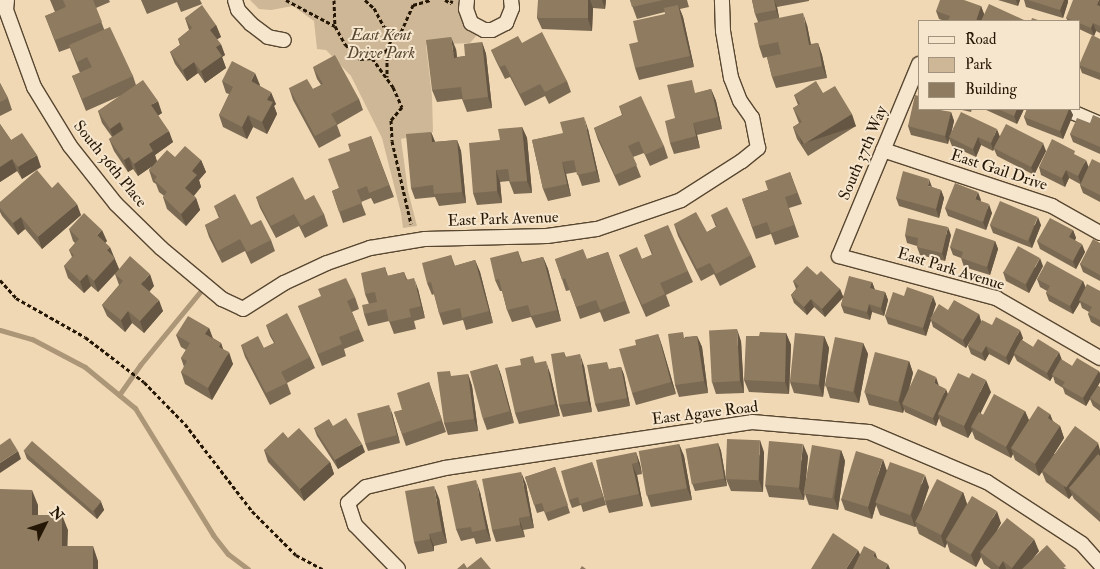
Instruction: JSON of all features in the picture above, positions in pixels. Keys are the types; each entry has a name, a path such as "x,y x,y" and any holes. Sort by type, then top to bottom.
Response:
{"street":[{"name":"South 36th Place","path":"7,0 6,10 34,87 70,146 116,204 161,248 222,300 243,308"},
{"path":"234,0 238,10 251,24 268,37 284,40"},
{"path":"467,0 466,9 471,23 484,30 492,30 500,28 510,16 511,0"},
{"name":"East Park Avenue","path":"243,308 284,283 327,263 370,248 426,239 547,236 598,229 681,200 742,161 758,148 752,118 740,101 731,78 723,31 722,0"},
{"name":"South 37th Way","path":"839,256 918,66"},
{"path":"1067,110 1100,124"},
{"name":"East Gail Drive","path":"883,150 1052,206 1100,233"},
{"name":"East Park Avenue","path":"839,256 996,298 1100,358"},
{"name":"East Agave Road","path":"398,569 355,525 348,503 366,487 445,468 752,422 870,432 988,482 1082,544 1100,564"}],"path":[{"path":"286,0 335,26"},
{"path":"334,0 335,26 345,44 360,59 372,58 387,50"},
{"path":"365,0 374,8 384,27 392,30 393,35 387,50 387,78"},
{"path":"393,35 400,32 413,5 430,0"},
{"path":"445,0 451,3 452,0"},
{"path":"372,58 387,78 402,107 391,120 392,141 411,224"},
{"path":"0,280 16,298 85,337 144,382 185,424 252,511 296,555 322,569"}],"green space":[{"name":"East Kent Drive Park","path":"250,0 462,0 459,11 466,25 477,35 470,43 426,45 432,96 433,132 401,139 408,191 417,226 403,228 382,138 351,76 326,50 317,49 314,21 293,6 271,10 259,9"}],"building":[{"path":"63,0 93,0 102,22 55,40 45,16 66,7"},
{"path":"538,0 588,0 588,18 538,18"},
{"path":"630,0 663,0 632,7"},
{"path":"752,0 774,0 776,10 755,14"},
{"path":"940,0 964,0 981,6 976,20 948,20 950,16 936,11"},
{"path":"1028,0 1064,0 1060,10"},
{"path":"1073,0 1099,0 1097,5 1100,6 1100,26 1093,23 1091,28 1080,23 1080,20 1066,18"},
{"path":"989,4 1024,20 981,20"},
{"path":"202,5 216,25 210,30 221,44 216,47 222,56 201,71 194,62 183,70 170,52 181,44 178,39 192,28 185,18"},
{"path":"678,5 690,56 635,68 629,44 638,42 633,21 665,14 664,8"},
{"path":"803,13 809,45 818,43 822,66 772,77 767,57 781,54 778,42 759,46 754,23"},
{"path":"110,27 133,76 82,99 72,76 92,67 87,57 77,62 69,45"},
{"path":"542,32 567,81 545,92 540,84 520,94 505,65 500,67 491,50 518,36 522,43"},
{"path":"1092,35 1100,39 1100,73 1080,65"},
{"path":"451,37 454,58 465,56 464,44 482,42 488,97 463,100 461,87 432,90 426,40"},
{"path":"335,55 359,99 331,114 337,124 315,136 289,88 307,79 313,89 323,84 313,67"},
{"path":"232,61 255,73 251,81 271,92 267,100 273,102 262,122 248,115 242,127 219,115 233,87 222,81"},
{"path":"143,80 158,101 151,105 169,131 149,144 153,151 134,164 129,157 124,160 109,139 124,129 120,122 110,129 98,111"},
{"path":"692,80 695,93 711,89 718,117 693,123 696,136 670,143 665,121 675,118 667,85"},
{"path":"816,81 823,93 835,86 852,114 804,144 793,127 802,122 793,108 800,104 794,95"},
{"path":"0,83 8,98 0,102"},
{"path":"915,95 918,96 918,110 951,112 945,136 908,126"},
{"path":"641,96 664,146 645,155 639,141 628,146 637,165 615,175 594,128 623,115 619,106"},
{"path":"1000,110 1017,110 1014,116"},
{"path":"1027,110 1069,110 1060,131 1024,117"},
{"path":"961,112 997,129 991,143 978,137 973,149 949,137"},
{"path":"1093,115 1100,118 1100,147 1070,134 1077,118 1090,123"},
{"path":"584,117 596,171 577,175 574,160 562,162 567,184 543,189 532,140 563,133 560,122"},
{"path":"0,124 11,140 22,133 37,155 18,167 12,159 0,167"},
{"path":"1006,124 1043,143 1031,167 994,148"},
{"path":"522,127 527,181 510,182 508,169 496,170 497,191 473,193 469,143 500,140 498,129"},
{"path":"431,132 432,142 457,140 462,192 434,194 433,185 411,188 406,134"},
{"path":"371,136 389,185 369,193 367,186 357,190 362,203 339,212 332,191 339,188 328,159 350,151 348,144"},
{"path":"1052,139 1075,151 1074,154 1086,160 1078,176 1066,170 1062,178 1039,167"},
{"path":"185,146 201,160 192,171 197,175 185,188 196,198 181,214 163,197 167,192 154,180 157,177 149,170 167,150 175,157"},
{"path":"1092,159 1100,163 1100,195 1080,185"},
{"path":"37,170 52,188 58,182 77,204 38,237 21,217 13,223 0,208 0,202"},
{"path":"903,171 929,179 928,186 941,190 936,209 896,198"},
{"path":"790,172 797,193 785,197 794,225 771,233 767,222 752,227 742,199 768,190 765,181"},
{"path":"293,177 305,200 314,195 324,214 301,226 294,214 271,226 256,197"},
{"path":"955,183 978,192 975,199 989,204 983,222 945,208"},
{"path":"235,194 251,225 261,220 271,240 247,252 240,239 218,251 205,225 220,217 214,206"},
{"path":"1000,201 1038,217 1028,241 990,225"},
{"path":"727,207 751,255 716,274 710,263 697,269 674,224 696,212 707,232 717,226 711,215"},
{"path":"84,213 102,230 97,235 110,247 107,250 115,258 94,281 87,274 80,281 64,266 74,255 69,250 79,239 69,229"},
{"path":"908,218 948,227 942,253 917,247 918,238 905,235"},
{"path":"1050,218 1073,230 1069,237 1082,244 1073,261 1037,241"},
{"path":"668,225 688,271 660,283 665,294 642,305 619,255 637,247 642,259 653,254 644,235"},
{"path":"956,228 995,241 987,267 961,258 963,252 950,247"},
{"path":"1093,239 1100,243 1100,275 1080,264"},
{"path":"1018,246 1040,258 1025,284 1003,272"},
{"path":"583,249 587,259 608,252 625,301 600,310 596,300 576,307 565,278 562,280 555,259"},
{"path":"518,251 521,263 543,257 557,310 531,316 528,305 507,310 499,279 495,280 490,258"},
{"path":"451,255 454,266 475,260 489,311 462,318 460,308 439,313 431,282 427,283 422,263"},
{"path":"130,256 150,274 141,284 159,300 140,321 128,311 121,320 102,305 123,281 115,274"},
{"path":"1047,261 1083,281 1070,306 1046,293 1050,286 1037,279"},
{"path":"807,266 817,275 821,271 840,289 822,309 811,299 804,307 791,295 799,286 793,281"},
{"path":"385,267 387,276 404,272 406,280 414,278 421,306 409,309 411,317 389,322 386,309 364,314 362,305 377,302 375,292 365,294 361,273"},
{"path":"849,276 872,282 870,288 885,292 881,308 869,304 867,312 841,305"},
{"path":"346,278 355,297 347,301 359,329 339,337 342,344 318,354 298,306 321,296 318,289"},
{"path":"1087,284 1100,291 1100,320 1088,314 1092,307 1079,300"},
{"path":"907,287 933,296 923,328 885,316 893,292 904,296"},
{"path":"954,300 979,314 963,340 930,319 939,304 948,310"},
{"path":"287,313 310,357 281,372 287,383 266,393 241,345 258,336 264,348 275,343 266,325"},
{"path":"188,316 209,328 205,334 221,343 219,347 229,352 208,388 181,372 187,361 181,358 190,343 176,335"},
{"path":"996,317 1020,330 1006,357 986,346 982,353 968,346 982,320 992,325"},
{"path":"737,329 740,381 712,382 709,330"},
{"path":"683,332 684,338 697,336 704,381 675,385 668,334"},
{"path":"760,332 786,333 785,382 744,380 746,336 759,336"},
{"path":"795,333 824,336 819,385 790,382"},
{"path":"658,334 671,382 632,393 619,349 636,345 635,340"},
{"path":"835,337 863,343 853,392 825,386"},
{"path":"1038,339 1059,352 1047,373 1014,353 1021,340 1033,347"},
{"path":"564,352 565,357 580,354 588,401 559,405 551,354"},
{"path":"875,352 909,361 898,402 864,393"},
{"path":"533,356 535,363 546,361 555,404 515,413 505,368 521,365 520,359"},
{"path":"1077,358 1099,371 1083,398 1062,386 1065,382 1052,375 1061,359 1072,366"},
{"path":"607,362 609,369 621,367 627,398 595,404 587,365"},
{"path":"497,364 510,411 483,419 470,371"},
{"path":"918,369 936,377 934,383 946,389 933,418 902,404"},
{"path":"450,371 451,376 468,374 474,419 444,423 437,372"},
{"path":"958,373 969,378 972,373 986,380 964,426 938,414"},
{"path":"429,382 442,420 402,434 394,412 402,410 397,393"},
{"path":"1098,386 1100,387 1100,405 1090,398"},
{"path":"994,394 1025,411 1006,447 971,427 979,412 983,415"},
{"path":"389,405 397,435 365,443 357,414"},
{"path":"1038,406 1050,414 1048,418 1060,426 1035,464 1011,448"},
{"path":"346,418 362,444 335,460 314,428 329,419 333,426"},
{"path":"1075,426 1098,443 1066,488 1043,470"},
{"path":"299,428 330,462 300,489 264,450 283,432 288,438"},
{"path":"10,438 18,451 0,463 0,445"},
{"path":"727,439 760,440 759,480 726,479"},
{"path":"32,441 101,501 93,511 23,451"},
{"path":"769,441 803,444 799,488 765,485"},
{"path":"718,443 724,478 692,484 686,449"},
{"path":"679,444 687,488 646,495 639,451"},
{"path":"812,445 841,450 832,498 803,493"},
{"path":"856,451 883,459 868,507 841,499"},
{"path":"636,452 638,462 632,464 639,494 605,501 596,460"},
{"path":"1098,454 1100,456 1100,514 1069,488"},
{"path":"592,462 603,497 580,504 578,497 569,500 561,471"},
{"path":"890,462 925,475 910,515 875,502"},
{"path":"555,467 568,505 545,513 542,503 534,505 525,477"},
{"path":"521,472 530,516 519,518 520,525 492,530 482,479"},
{"path":"937,479 963,492 941,535 915,522"},
{"path":"476,480 486,529 472,532 471,527 456,529 447,486"},
{"path":"434,486 442,531 429,534 430,539 414,542 405,491"},
{"path":"0,489 32,490 32,515 62,515 62,546 93,546 93,569 0,569"},
{"path":"972,496 997,511 971,555 946,540"},
{"path":"1007,518 1034,539 1012,568 1003,561 999,567 980,552"},
{"path":"833,533 858,550 846,569 811,569"},
{"path":"1047,545 1066,566 1062,569 1022,569"},
{"path":"864,546 875,552 873,556 888,564 885,569 853,569"},
{"path":"481,557 491,569 457,569 464,563 467,568"}],"waterway":[{"path":"119,395 140,365 205,286"},
{"path":"0,330 32,339 85,367 135,408 213,535 228,554 248,569"}]}
